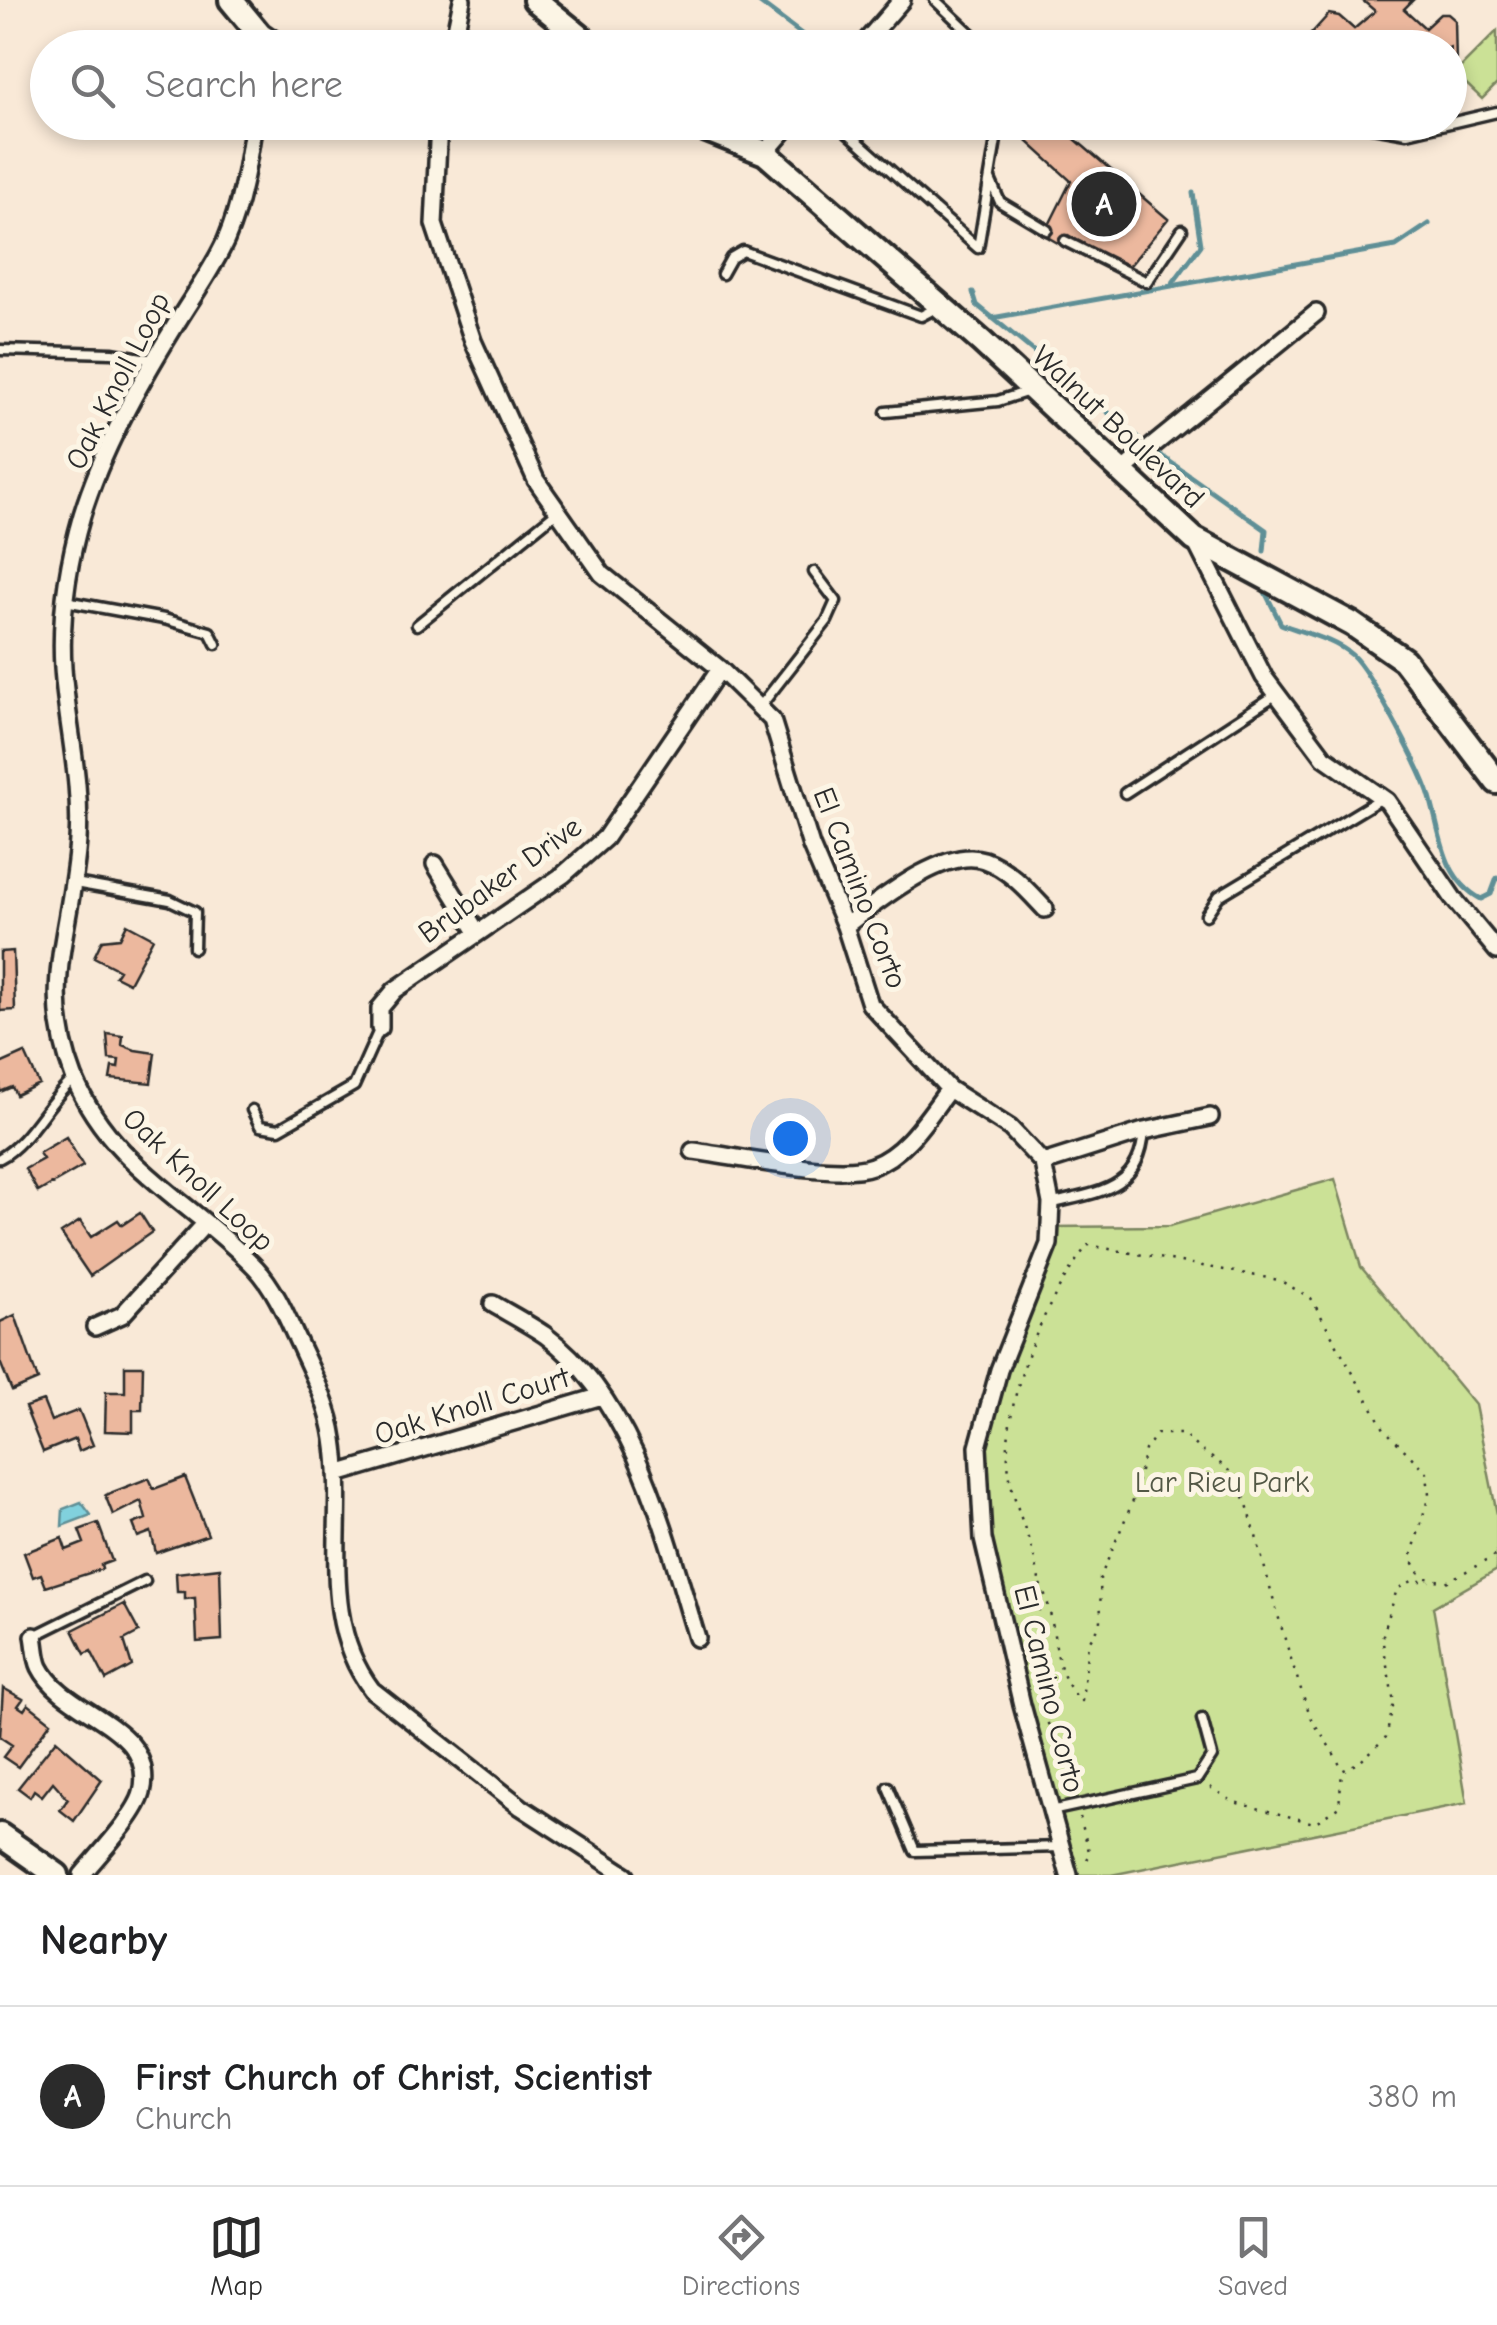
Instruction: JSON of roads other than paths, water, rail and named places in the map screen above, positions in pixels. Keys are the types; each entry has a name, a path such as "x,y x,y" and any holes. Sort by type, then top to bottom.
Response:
{"street":[{"path":"231,0 255,30"},
{"path":"456,30 462,0"},
{"path":"535,0 572,30"},
{"path":"876,30 902,0"},
{"name":"Oak Knoll Loop","path":"250,140 235,216 224,244 154,360 84,510 66,601 63,668 78,776 75,883 55,995 56,1018 75,1078 96,1124 124,1156 257,1269 284,1311 323,1398 334,1436 338,1604 348,1652 359,1673 372,1690 522,1806 626,1875"},
{"name":"El Camino Corto","path":"438,140 434,224 473,341 536,480 602,574 720,669 772,720 810,846 844,926 870,1004 949,1089 1010,1128 1043,1162 1051,1203 1050,1244 998,1370 978,1447 983,1538 1051,1810 1073,1875"},
{"name":"Walnut Boulevard","path":"731,140 765,153 942,305 1194,539 1352,624 1404,660 1495,773"},
{"path":"765,153 776,140"},
{"path":"1124,470 1316,313"},
{"path":"1194,539 1277,694 1324,756 1382,798 1452,898 1497,950"},
{"name":"Brubaker Drive","path":"380,1028 380,1008 396,990 563,874 605,838 720,669"},
{"path":"844,926 940,864 980,858 1017,879 1045,909"},
{"path":"436,864 477,932"},
{"path":"693,1150 824,1169 872,1166 916,1132 949,1089"},
{"path":"1043,1162 1144,1131 1210,1117"},
{"path":"94,1327 122,1315 204,1225"},
{"path":"492,1304 547,1337 602,1396"},
{"name":"Oak Knoll Court","path":"337,1474 602,1396 650,1483 696,1638"},
{"path":"34,1636 40,1667 53,1684 123,1736 137,1750 142,1768 142,1796 82,1875"},
{"path":"0,1835 57,1875"}],"lane":[{"path":"935,0 967,30"},
{"path":"1467,119 1497,112"},
{"path":"856,140 978,248 996,140"},
{"path":"990,179 1000,202 1047,230"},
{"path":"1065,241 1146,282 1182,230"},
{"path":"722,274 732,258 743,251 921,316 942,305"},
{"path":"0,350 112,353 154,360"},
{"path":"886,412 998,401 1022,396 1034,388"},
{"path":"417,625 558,511"},
{"path":"759,708 827,621 836,601 814,572"},
{"path":"66,601 164,619 210,632 216,644"},
{"path":"1125,792 1277,694"},
{"path":"1206,915 1219,896 1382,798"},
{"path":"75,883 170,900 195,912 194,948"},
{"path":"252,1110 260,1126 279,1130 354,1086 380,1028"},
{"path":"0,1158 14,1150 54,1095 75,1078"},
{"path":"1051,1203 1112,1189 1132,1172 1142,1153 1144,1131"},
{"path":"34,1636 145,1581"},
{"path":"1051,1810 1197,1778 1212,1756 1202,1719"},
{"path":"888,1786 915,1851 1061,1846"}],"water":[{"path":"81,1502 91,1515 62,1526 63,1509"}],"waterway":[{"path":"756,0 796,30"},
{"path":"1172,284 1201,245 1193,193"},
{"path":"992,318 1396,246 1429,224"},
{"path":"973,292 977,305 1138,437"},
{"path":"1156,452 1266,530 1264,551"},
{"path":"1264,590 1281,624 1345,649 1360,664 1423,779 1444,851 1457,878 1481,899 1491,894 1497,878"}],"place":[{"name":"First Church of Christ, Scientist","path":"1104,204"}],"park label":[{"name":"Lar Rieu Park","path":"1222,1482"}]}
